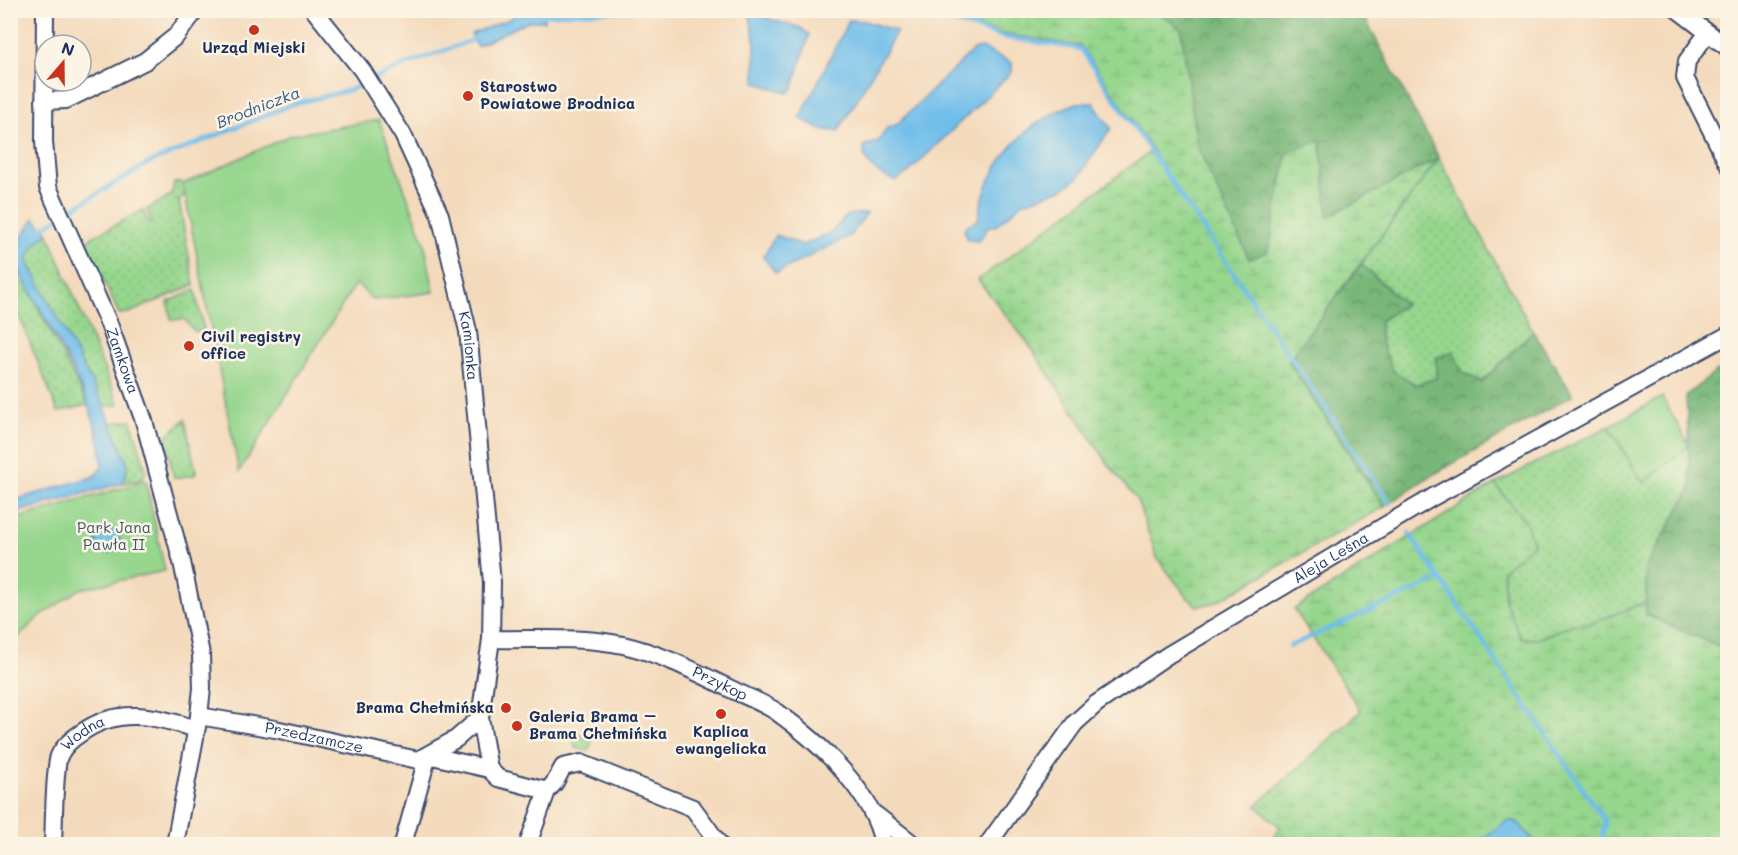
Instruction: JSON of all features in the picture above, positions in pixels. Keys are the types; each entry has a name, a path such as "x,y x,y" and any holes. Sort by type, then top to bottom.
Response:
{"street":[{"name":"Zamkowa","path":"45,10 44,165 52,200 109,324 153,448 182,562 201,654 202,688 198,722 175,844"},
{"path":"44,101 66,100 145,61 176,36 196,10"},
{"path":"1679,11 1728,48"},
{"name":"Kamionka","path":"314,12 362,70 403,135 440,215 468,331 492,582 491,639 480,717 489,769"},
{"path":"1707,34 1687,61 1684,78 1728,164"},
{"name":"Aleja Leśna","path":"988,844 1076,723 1096,704 1168,655 1433,497 1728,335"},
{"name":"Przykop","path":"491,639 599,642 621,645 688,668 775,711 813,740 853,784 875,814 884,844"},
{"name":"Wodna","path":"53,844 59,757 75,737 105,719 136,714 198,722"},
{"path":"403,844 428,755 456,739 480,717"},
{"name":"Przedzamcze","path":"198,722 275,729 418,760 428,755"},
{"path":"428,755 489,769 498,778 546,791"},
{"path":"528,844 546,791 555,782 562,767 580,763 693,808 719,844"},
{"path":"875,814 913,844"}],"green space":[{"path":"924,11 1157,11 1181,29 1197,146 1249,259 1268,252 1287,154 1320,139 1328,217 1439,158 1288,361 1384,507 1214,603 1197,606 1188,598 1157,558 1137,500 1109,465 1027,342 978,280 1147,154 1154,152 1081,46 1003,34"},
{"path":"1157,11 1361,11 1439,158 1328,217 1320,140 1287,154 1268,252 1249,259 1197,146 1181,29"},
{"path":"379,120 424,241 434,292 373,300 356,283 239,472 183,184 291,135"},
{"path":"1439,158 1533,331 1482,382 1463,373 1416,385 1393,371 1380,340 1380,321 1405,304 1361,264"},
{"path":"181,182 186,186 186,193 179,201 194,285 129,313 119,314 85,241 143,210 149,223 152,222 147,209 171,195 174,183"},
{"path":"48,233 119,405 104,406 27,260 35,244"},
{"path":"1361,264 1405,304 1380,321 1380,340 1393,371 1416,385 1436,378 1436,358 1453,351 1463,373 1482,382 1533,331 1573,395 1424,480 1384,507 1288,361"},
{"path":"20,272 88,405 58,412 18,313 11,315 11,273"},
{"path":"195,290 204,330 195,332 184,319 171,320 168,302"},
{"path":"1717,371 1728,389 1727,650 1646,614 1646,566 1691,489 1686,395"},
{"path":"1662,397 1689,445 1643,483 1609,426"},
{"path":"185,419 196,472 194,475 174,478 165,438"},
{"path":"131,420 146,470 142,480 123,483 128,465 111,423"},
{"path":"1609,426 1643,483 1689,445 1691,489 1646,566 1646,602 1593,623 1573,624 1537,639 1521,639 1505,601 1503,570 1533,544 1526,523 1495,484"},
{"name":"Park Jana Pawła II","path":"146,481 165,571 80,589 38,618 11,644 11,520"},
{"path":"1495,484 1526,523 1533,544 1503,570 1505,601 1521,639 1537,639 1574,624 1593,623 1646,602 1646,615 1727,650 1727,844 1612,844 1609,840 1604,844 1537,844 1517,822 1508,820 1475,844 1270,844 1280,827 1256,806 1361,711 1294,609"},
{"path":"573,733 592,740 589,751 575,748"}],"water":[{"path":"516,11 543,11 544,21 529,21 477,46 471,34 512,18"},
{"path":"749,11 764,11 766,18 801,28 809,35 793,88 787,93 755,82 755,42"},
{"path":"849,20 864,21 897,31 838,132 817,128 800,118"},
{"path":"982,48 1012,63 1012,72 910,171 896,181 872,168 865,157 865,145 878,142 887,128 896,125 973,50"},
{"path":"1077,103 1093,103 1111,128 1078,178 1062,189 1022,203 996,226 987,226 987,230 978,241 968,240 964,230 967,225 978,220 989,181 999,163 1024,134 1040,121"},
{"path":"867,213 850,236 776,273 763,257 776,235 803,245 832,232 847,215"},
{"path":"34,218 48,233 35,244 27,260 104,406 128,465 123,483 11,514 11,501 95,476 102,466 99,442 83,392 20,272 11,273 11,254"},
{"path":"108,529 117,532 120,541 117,550 108,553 99,550 96,541 99,532"},
{"path":"1508,820 1517,822 1537,844 1475,844"}],"waterway":[{"path":"537,15 633,10"},
{"path":"916,10 1003,37 1081,49 1390,503"},
{"name":"Brodniczka","path":"65,213 149,163 293,104 350,90 405,65 478,38"},
{"name":"Brodniczka","path":"40,230 58,218"},
{"path":"1409,533 1605,821 1601,844"},
{"path":"1290,646 1440,579"}],"place":[{"name":"Urząd Miejski","path":"254,30"},
{"name":"Starostwo Powiatowe Brodnica","path":"468,96"},
{"name":"Civil registry office","path":"189,346"},
{"name":"Brama Chełmińska","path":"506,708"},
{"name":"Kaplica ewangelicka","path":"721,714"},
{"name":"Galeria Brama – Brama Chełmińska","path":"517,726"}]}
